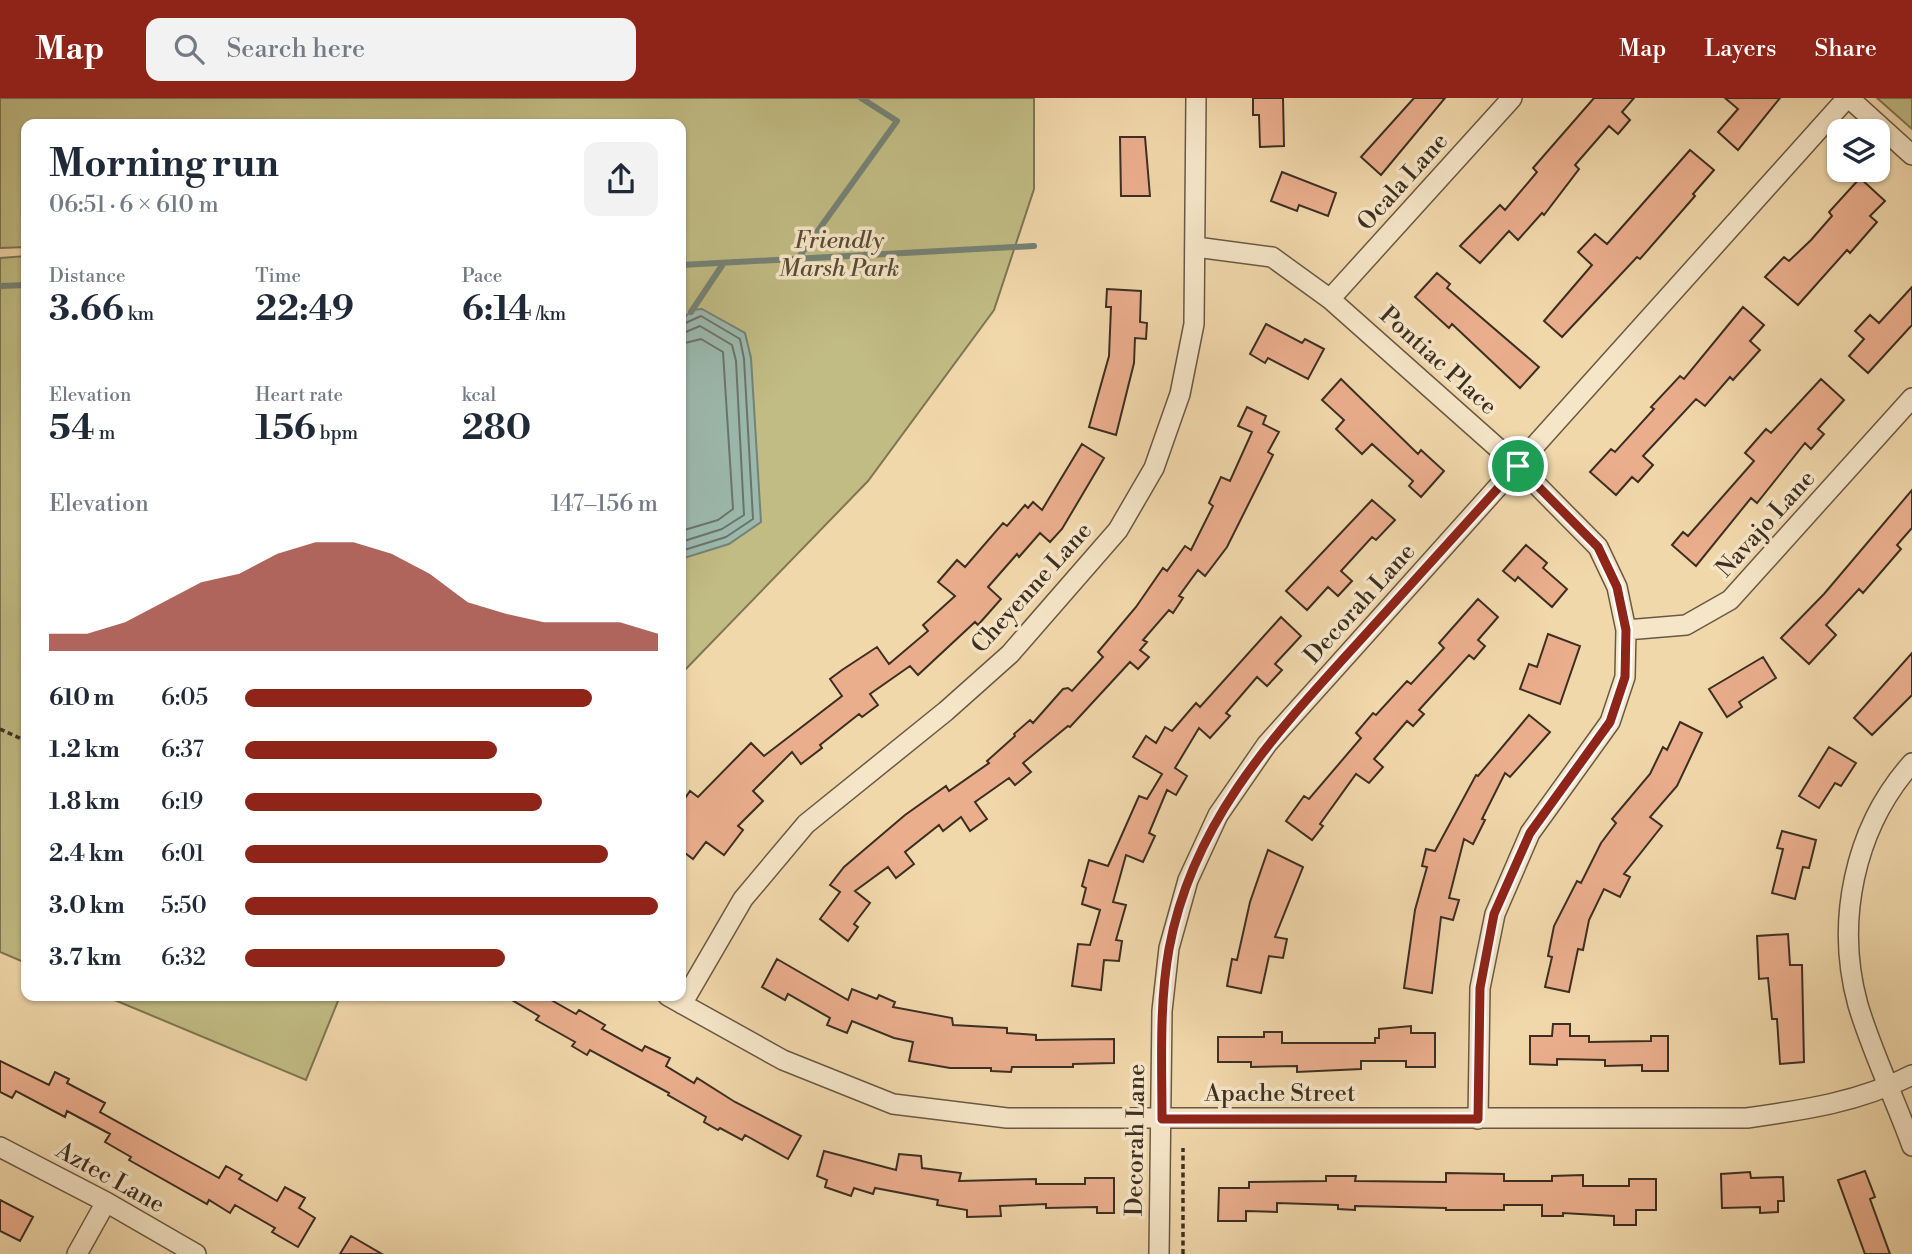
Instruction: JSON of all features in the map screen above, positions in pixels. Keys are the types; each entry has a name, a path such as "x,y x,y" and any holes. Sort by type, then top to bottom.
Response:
{"street":[{"name":"Cheyenne Lane","path":"686,984 743,899 806,824 946,711 1010,654 1118,530 1154,468 1180,394 1194,324 1196,98"},
{"name":"Ocala Lane","path":"1330,299 1512,98"},
{"path":"1848,98 1912,155"},
{"name":"Decorah Lane","path":"1159,1254 1162,1011 1169,948 1188,880 1218,815 1267,744 1848,98"},
{"name":"Pontiac Place","path":"1196,247 1272,257 1330,299 1518,466 1598,547 1617,587 1626,630 1625,677 1610,722 1530,833 1494,914 1480,988 1478,1119"},
{"name":"Navajo Lane","path":"1626,630 1686,625 1730,600 1912,398"},
{"path":"1912,763 1872,823 1851,885 1848,950 1858,1005 1912,1146"},
{"name":"Apache Street","path":"677,1001 783,1060 893,1104 1007,1118 1747,1118 1822,1107 1890,1087 1912,1075"},
{"name":"Aztec Lane","path":"0,1147 106,1202 196,1254"},
{"path":"77,1254 106,1202"}],"path":[{"path":"0,729 21,739"},
{"path":"1183,1148 1183,1254"}],"green space":[{"name":"Friendly Marsh Park","path":"0,98 1034,98 1034,189 994,310 868,481 686,669 686,119 21,119 21,247 0,248"},
{"path":"1877,98 1912,98 1912,129"},
{"path":"21,256 21,961 0,952 0,258"},
{"path":"117,1001 338,1001 306,1080"}],"water":[{"path":"702,309 745,333 751,358 761,522 729,544 686,557 686,316 693,310"}],"building":[{"path":"1253,98 1283,98 1284,146 1260,147 1259,115 1253,115"},
{"path":"1414,98 1445,98 1381,175 1361,157"},
{"path":"1594,98 1634,98 1622,112 1630,120 1618,134 1609,126 1575,165 1579,169 1544,215 1542,213 1518,240 1509,231 1480,263 1460,246 1500,205 1505,210 1537,172 1533,168"},
{"path":"1725,98 1780,98 1738,150 1718,132 1738,109"},
{"path":"1120,137 1145,137 1150,196 1121,196"},
{"path":"1690,150 1714,170 1640,259 1637,257 1562,337 1544,321 1592,265 1578,252 1595,234 1607,244"},
{"path":"1282,172 1336,193 1328,216 1299,205 1297,211 1271,201"},
{"path":"1856,182 1864,182 1885,201 1870,216 1877,222 1850,253 1847,250 1798,305 1765,277 1784,257 1789,261 1811,240 1832,216 1829,212"},
{"path":"1437,273 1450,284 1447,288 1539,367 1520,388 1452,324 1449,328 1415,297"},
{"path":"1912,287 1912,325 1868,373 1849,356 1864,339 1855,331 1870,315 1879,323"},
{"path":"1107,289 1141,291 1140,322 1147,323 1146,339 1135,338 1134,363 1116,435 1089,427 1109,356 1111,307 1106,307"},
{"path":"1743,307 1764,325 1750,341 1760,350 1733,380 1730,377 1705,406 1696,399 1643,456 1653,465 1638,482 1632,477 1616,495 1590,472 1611,449 1615,452 1680,376 1684,379"},
{"path":"1266,324 1302,343 1305,339 1324,349 1308,379 1268,358 1265,363 1250,354"},
{"path":"1341,379 1418,454 1421,450 1444,471 1421,497 1409,486 1413,481 1372,444 1362,454 1336,429 1344,420 1322,400"},
{"path":"1821,379 1844,400 1818,429 1824,434 1811,449 1805,443 1757,503 1751,498 1696,566 1672,545 1683,532 1688,536 1754,461 1745,453 1766,429 1771,433"},
{"path":"1247,407 1266,416 1263,424 1279,432 1268,452 1273,455 1227,547 1205,576 1198,570 1179,596 1183,598 1173,613 1169,610 1143,640 1147,642 1140,650 1149,657 1138,669 1130,662 1070,727 1023,763 1031,772 1015,785 1009,778 975,802 987,819 970,831 961,817 943,831 939,825 905,852 914,864 896,878 888,867 855,891 870,903 854,924 858,927 848,941 820,919 840,892 830,885 844,867 905,815 946,786 949,791 989,763 987,761 1015,736 1014,734 1030,720 1033,723 1063,689 1072,691 1103,657 1098,652 1136,607 1163,568 1167,571 1185,546 1191,550 1213,506 1209,503 1221,477 1230,481 1252,432 1238,426"},
{"path":"1082,444 1104,458 1062,529 1050,542 1040,533 988,587 1001,599 978,625 975,622 918,675 910,666 870,694 878,705 862,717 859,714 801,764 792,752 753,791 763,801 738,826 743,830 724,855 706,842 693,859 686,854 686,797 690,791 698,797 751,743 764,756 842,696 830,679 877,647 889,664 928,631 923,625 955,596 938,582 957,560 965,567 1003,523 1007,526 1025,505 1028,508 1033,502 1042,510"},
{"path":"1912,490 1912,528 1897,545 1901,549 1863,593 1859,589 1826,625 1836,635 1809,664 1781,638 1824,594"},
{"path":"1372,500 1395,520 1376,540 1372,537 1341,571 1352,581 1338,596 1328,587 1307,610 1286,591"},
{"path":"1526,545 1547,563 1543,568 1567,589 1552,607 1518,577 1515,581 1503,571"},
{"path":"1478,599 1498,617 1478,640 1485,646 1474,659 1469,655 1419,710 1424,714 1413,726 1407,721 1374,759 1383,767 1369,783 1356,774 1320,824 1323,826 1312,840 1286,821 1304,796 1309,799 1361,738 1356,733 1373,713 1376,715 1407,681 1411,684 1444,648 1439,643"},
{"path":"1281,617 1301,636 1275,664 1282,670 1267,686 1257,677 1226,713 1230,716 1210,738 1199,728 1175,768 1187,776 1176,795 1167,790 1149,833 1155,836 1143,862 1126,855 1113,902 1126,905 1116,940 1122,941 1119,961 1104,960 1101,990 1072,986 1078,944 1090,945 1100,910 1082,904 1086,888 1082,886 1089,860 1108,866 1139,796 1147,799 1162,774 1133,757 1146,736 1156,743 1165,727 1172,731 1196,703 1200,707"},
{"path":"1548,634 1580,646 1560,704 1520,689 1529,664 1537,667"},
{"path":"1912,653 1912,695 1872,735 1854,718"},
{"path":"1763,657 1776,678 1739,702 1742,707 1727,717 1709,689"},
{"path":"1529,715 1550,732 1510,777 1505,773 1473,844 1464,839 1449,898 1459,900 1453,920 1441,917 1432,993 1404,988 1415,910 1427,867 1422,866 1426,849 1435,851 1476,775 1478,776"},
{"path":"1680,722 1702,733 1677,786 1650,817 1662,826 1624,874 1630,877 1620,897 1604,889 1589,920 1583,950 1578,949 1569,992 1545,987 1552,957 1548,956 1554,926 1577,881 1581,883 1601,843 1616,823 1612,819 1650,774 1663,747 1667,750"},
{"path":"1829,747 1856,763 1841,786 1835,783 1819,808 1799,796"},
{"path":"1782,831 1816,840 1809,868 1803,867 1795,899 1772,893 1783,849 1777,848"},
{"path":"1268,850 1303,867 1275,937 1287,939 1283,958 1269,956 1261,993 1227,986 1232,959 1237,960 1250,902"},
{"path":"1788,934 1790,965 1802,965 1804,1062 1780,1064 1777,1019 1772,1019 1768,978 1759,979 1757,936"},
{"path":"777,959 848,1000 852,989 877,999 879,995 895,1002 893,1007 952,1018 953,1025 1007,1028 1007,1033 1036,1035 1036,1040 1114,1039 1114,1063 1073,1064 1073,1067 1012,1067 1011,1072 991,1071 991,1068 950,1068 909,1061 913,1042 894,1038 852,1021 847,1033 827,1025 830,1018 788,994 785,1000 762,987"},
{"path":"514,1001 553,1001 576,1014 579,1010 605,1025 602,1029 642,1051 645,1046 670,1058 666,1066 694,1083 697,1078 735,1102 801,1136 788,1159 745,1135 742,1140 720,1128 718,1130 704,1122 706,1117 668,1095 669,1093 590,1050 587,1055 572,1046 575,1042 536,1020 539,1016"},
{"path":"1553,1024 1570,1024 1570,1036 1589,1036 1589,1042 1651,1041 1651,1036 1668,1036 1668,1071 1642,1071 1642,1065 1605,1066 1605,1060 1557,1059 1557,1065 1530,1064 1530,1036 1552,1036"},
{"path":"1411,1026 1411,1033 1435,1033 1435,1067 1406,1067 1406,1061 1361,1061 1361,1069 1297,1072 1297,1066 1251,1067 1251,1062 1218,1062 1218,1037 1264,1037 1264,1032 1282,1032 1282,1043 1375,1043 1375,1038 1379,1038 1379,1029"},
{"path":"0,1061 49,1085 55,1072 69,1079 67,1083 105,1103 100,1112 219,1178 226,1166 242,1175 239,1179 277,1201 285,1187 305,1198 299,1208 315,1218 298,1247 272,1232 275,1228 235,1205 230,1213 209,1200 207,1204 129,1160 131,1157 105,1142 110,1134 67,1111 65,1117 16,1091 12,1098 0,1092"},
{"path":"824,1151 896,1170 899,1154 921,1156 922,1168 961,1173 959,1181 1036,1179 1036,1184 1085,1184 1085,1178 1114,1178 1114,1213 1097,1213 1097,1207 1046,1208 1046,1204 1000,1206 1001,1216 967,1217 967,1210 937,1205 938,1200 875,1188 873,1194 854,1188 851,1196 825,1187 827,1180 817,1176"},
{"path":"1865,1171 1875,1197 1870,1199 1890,1254 1865,1254 1838,1180"},
{"path":"1750,1172 1751,1178 1783,1177 1784,1201 1778,1201 1778,1212 1760,1213 1760,1207 1722,1208 1721,1174"},
{"path":"1446,1173 1504,1174 1504,1181 1552,1181 1552,1176 1583,1175 1583,1186 1629,1186 1629,1179 1656,1179 1656,1210 1636,1210 1636,1225 1614,1225 1614,1216 1563,1213 1563,1216 1542,1216 1542,1205 1504,1205 1504,1210 1355,1206 1355,1210 1338,1209 1338,1205 1277,1203 1277,1212 1246,1211 1246,1221 1218,1221 1219,1188 1249,1188 1249,1182 1326,1181 1326,1176 1356,1176 1355,1181 1446,1182"},
{"path":"0,1200 33,1217 20,1241 0,1231"},
{"path":"351,1236 382,1254 340,1254"}],"waterway":[{"path":"799,257 897,121 861,98"},
{"path":"686,265 1034,246"},
{"path":"691,312 723,264"},
{"path":"0,286 21,285"}],"route":[{"path":"1518,466 1598,547 1617,587 1626,630 1625,677 1610,722 1530,833 1494,914 1480,988 1478,1119 1162,1119 1162,1011 1169,948 1188,880 1218,815 1267,744 1518,466"}]}
